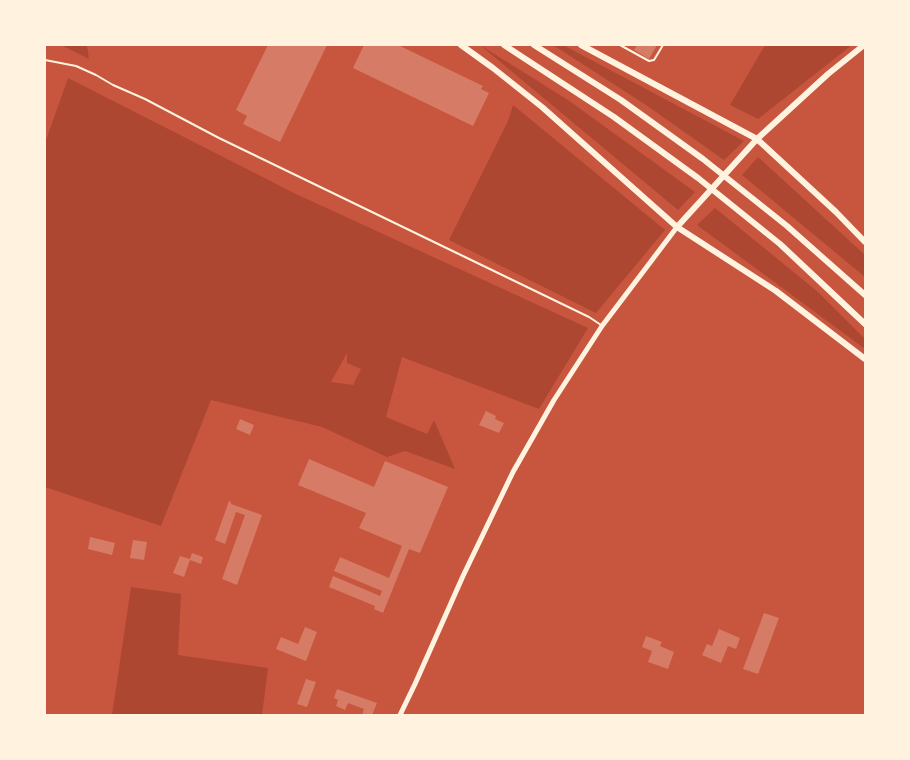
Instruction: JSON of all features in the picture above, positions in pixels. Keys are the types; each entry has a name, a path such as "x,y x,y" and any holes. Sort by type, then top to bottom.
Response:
{"main road":[{"path":"461,45 542,107 677,227 776,291 865,359"},
{"path":"504,45 614,117 698,178 780,244 865,324"},
{"path":"534,45 621,100 703,159 787,226 865,295"},
{"path":"581,45 757,139 836,212 865,242"},
{"path":"677,227 757,139 828,74 864,45"}],"street":[{"path":"400,715 463,576 513,472 558,394 602,326 677,227"}],"lane":[{"path":"620,45 649,61 654,60 663,45"},
{"path":"45,60 76,66 96,75 233,145 589,317 602,326"}],"shaded area":[{"path":"61,45 87,45 89,59"},
{"path":"480,45 568,100 695,192 678,210"},
{"path":"553,45 563,45 744,141 724,160 646,105"},
{"path":"765,45 852,45 758,119 730,105"},
{"path":"68,78 296,194 588,328 539,409 402,357 386,417 427,434 434,420 455,469 405,451 387,457 322,427 211,400 161,526 45,487 45,143","holes":["347,353 347,363 361,369 353,385 331,382"]},
{"path":"513,105 665,230 596,313 449,240 508,121"},
{"path":"758,157 865,255 865,277 742,175"},
{"path":"715,208 818,292 865,339 865,349 697,225"},
{"path":"131,587 181,594 178,655 268,668 262,715 112,715"}],"building":[{"path":"268,45 327,45 280,142 243,124 247,116 236,110"},
{"path":"364,45 398,45 483,86 481,89 489,93 473,126 353,68"},
{"path":"637,45 657,45 649,59 634,50"},
{"path":"486,411 496,416 495,419 504,423 499,433 479,425"},
{"path":"240,419 254,425 250,435 236,429"},
{"path":"309,459 374,487 385,461 448,487 420,553 409,549 383,613 374,609 375,606 329,587 333,576 380,596 382,591 334,571 340,557 389,578 402,546 359,528 366,513 298,485"},
{"path":"229,501 231,504 262,515 237,585 222,579 245,515 236,512 225,544 215,540"},
{"path":"90,537 115,543 112,555 88,549"},
{"path":"133,540 147,542 144,560 130,558"},
{"path":"192,553 203,557 201,564 190,560 184,577 173,573 180,556 190,559"},
{"path":"764,613 779,618 758,674 743,669"},
{"path":"305,627 317,632 306,661 276,649 281,637 298,644"},
{"path":"719,629 740,638 736,649 728,646 721,663 702,655 707,644 712,646"},
{"path":"646,636 662,642 660,646 674,652 668,669 648,662 652,651 642,647"},
{"path":"306,679 316,682 307,707 297,704"},
{"path":"337,689 377,703 372,715 362,715 364,709 348,703 345,710 336,706 338,700 334,698"}]}
